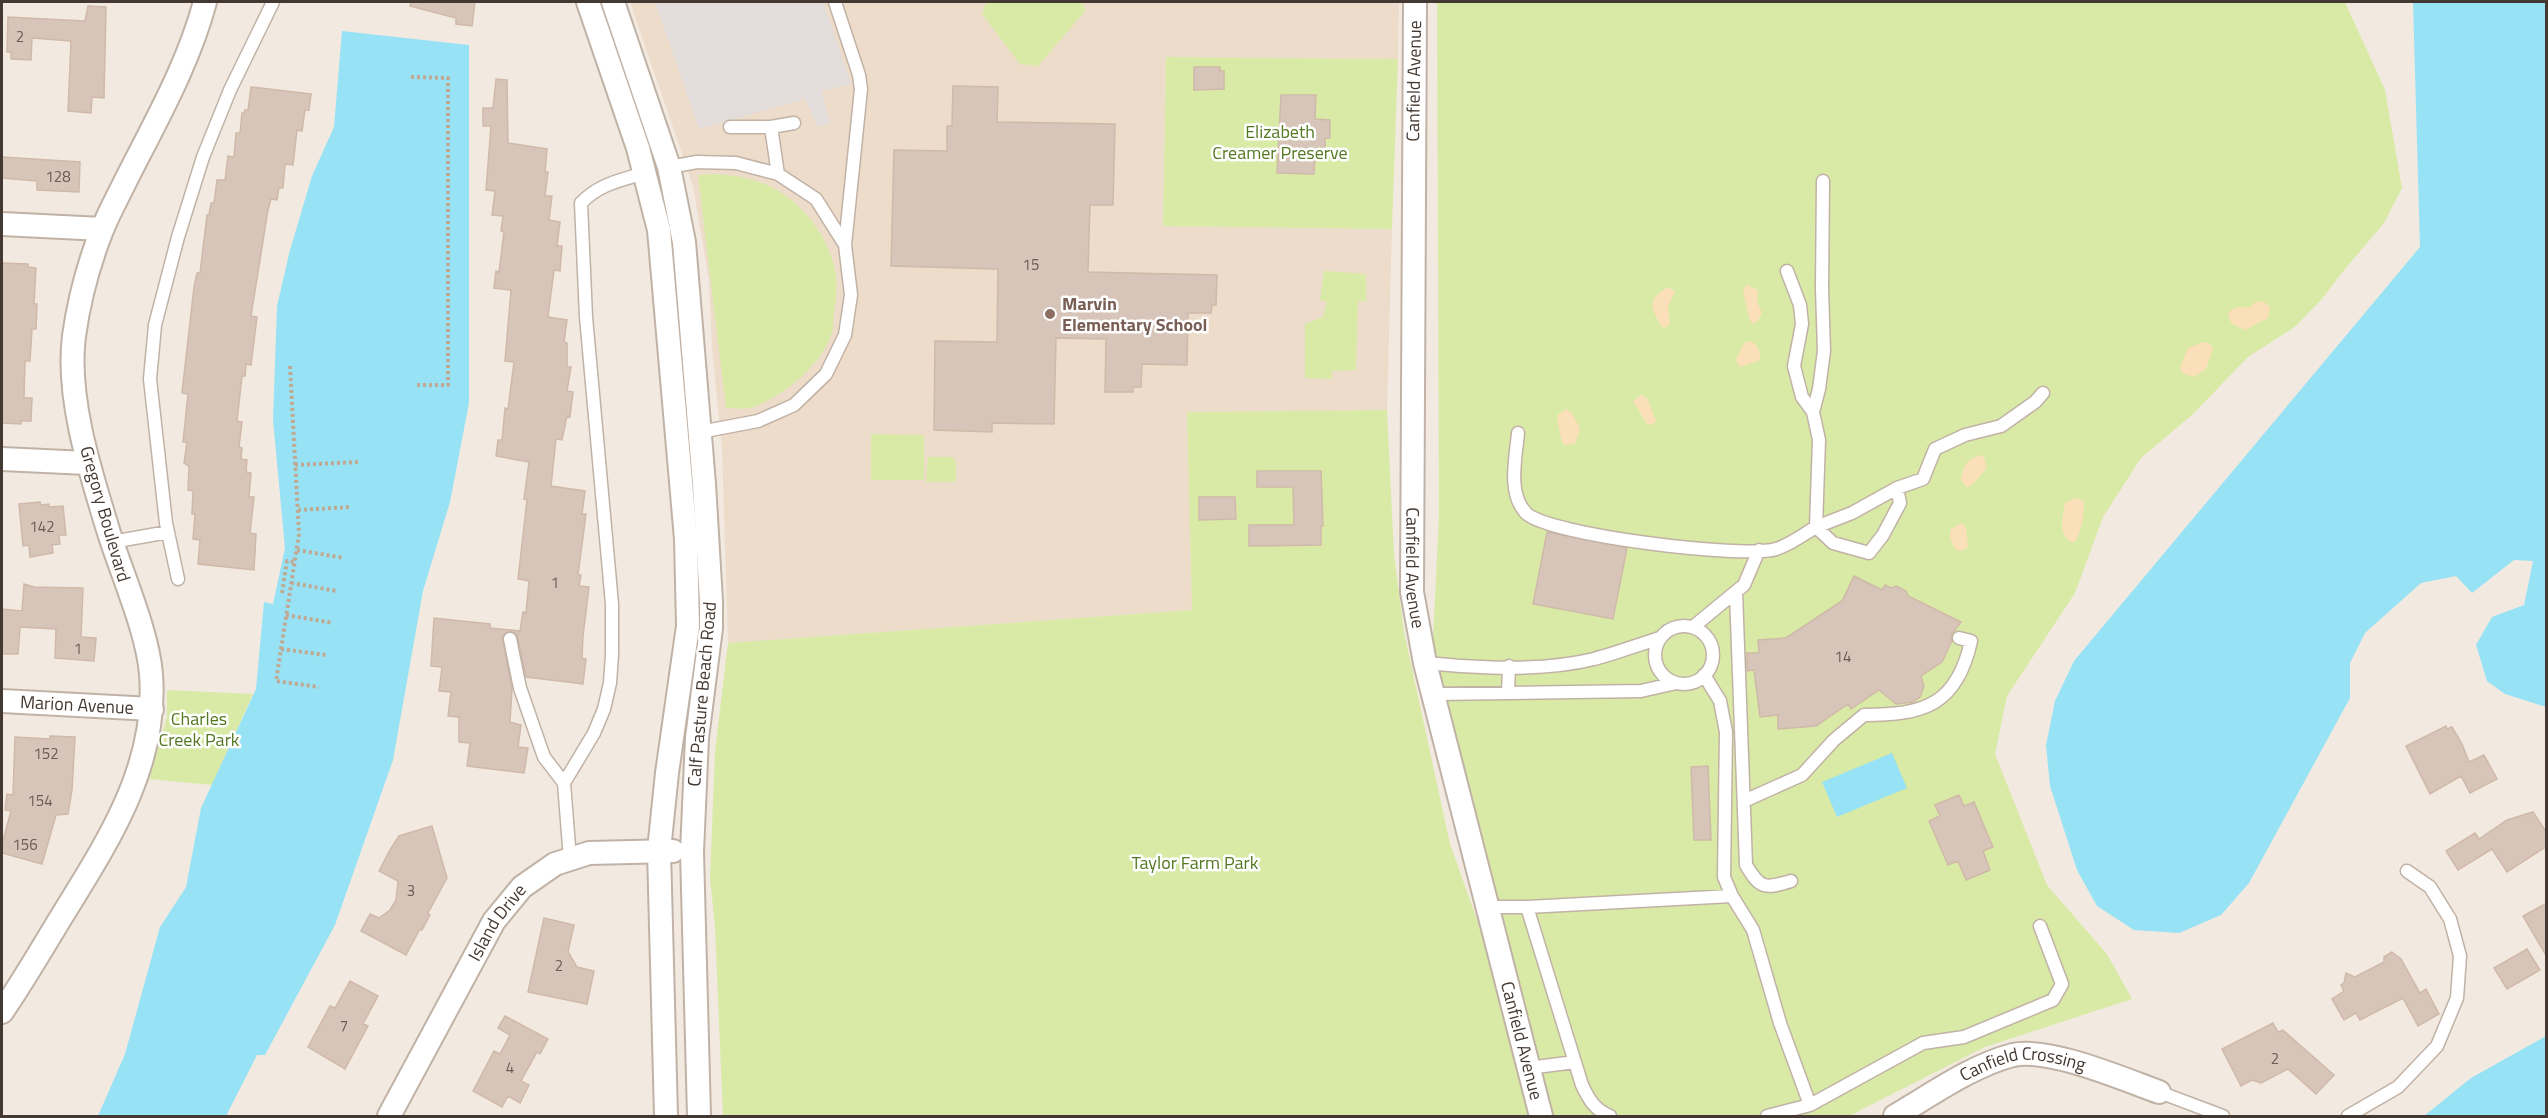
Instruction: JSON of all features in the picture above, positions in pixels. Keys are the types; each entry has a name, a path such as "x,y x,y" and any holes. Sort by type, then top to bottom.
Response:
{"street":[{"name":"Gregory Boulevard","path":"2,1012 108,840 133,790 146,745 152,709 151,671 141,632 87,463 75,393 74,338 85,284 102,229 176,77 199,24 205,2"},
{"name":"Calf Pasture Beach Road","path":"588,2 645,173 659,230 688,588 688,626 667,773 660,850 666,1116"},
{"name":"Calf Pasture Beach Road","path":"613,2 669,166 684,242 700,432 711,628 696,748 692,852 699,1116"},
{"name":"Canfield Avenue","path":"1415,2 1413,592 1432,694 1541,1116"},
{"path":"645,173 669,166"},
{"path":"2,224 102,229"},
{"path":"2,459 87,463"},
{"name":"Marion Avenue","path":"2,701 152,709"},
{"name":"Island Drive","path":"389,1116 494,921 522,887 555,864 589,853 660,850 692,852"},
{"name":"Canfield Crossing","path":"1895,1116 1962,1076 2014,1055 2057,1057 2159,1092"}],"lane":[{"path":"178,579 168,532 150,379 155,325 178,237 203,157 230,90 273,2"},
{"path":"700,432 758,421 794,405 826,374 845,335 851,295 845,245 861,88 859,75 835,2"},
{"path":"730,127 771,128 794,123"},
{"path":"771,128 778,174"},
{"path":"669,166 697,162 736,163 778,174 816,199 845,245"},
{"path":"564,783 594,733 604,709 610,683 612,655 612,604 586,317 582,203 592,191 645,173"},
{"path":"1813,412 1824,351 1823,181"},
{"path":"1787,271 1800,305 1802,324 1794,366 1802,397 1813,412 1819,440 1816,527 1833,543 1869,553 1883,535 1900,503 1897,488"},
{"path":"1518,433 1515,465 1516,498 1527,514 1557,525 1648,545 1735,551 1776,549 1816,527 1852,513 1897,488 1923,479 1935,449 1965,435 2001,426 2035,402 2043,393"},
{"path":"112,542 168,532"},
{"path":"1693,627 1744,585 1759,550"},
{"path":"1736,592 1746,865 1756,882 1770,887 1791,881"},
{"path":"1425,663 1480,668 1560,664 1593,659 1660,638 1675,627 1693,627 1702,632 1712,648 1710,668 1704,675 1686,684 1676,683 1641,691 1432,694"},
{"path":"1660,638 1655,656 1657,664 1661,673 1676,683"},
{"path":"1744,801 1802,775 1834,740 1864,715 1895,715 1925,709 1953,688 1967,658 1971,641 1959,638"},
{"path":"510,639 520,688 544,757 564,783 570,859"},
{"path":"1508,692 1509,666"},
{"path":"1704,675 1719,701 1726,732 1724,877 1732,896 1753,930 1776,1012 1810,1105"},
{"path":"2348,1116 2398,1087 2437,1046 2457,998 2460,956 2450,919 2430,887 2407,870"},
{"path":"1487,907 1732,896"},
{"path":"1527,907 1575,1062 1590,1101 1600,1112 1610,1116"},
{"path":"1767,1116 1810,1105 1923,1043 1964,1037 2054,1000 2062,984 2040,926"},
{"path":"1528,1068 1575,1062"},
{"path":"2159,1092 2223,1116"}],"path":[{"path":"411,78 447,78 448,385 415,385"},
{"path":"290,366 299,534 276,681 319,687"},
{"path":"295,465 358,462"},
{"path":"298,510 351,507"},
{"path":"297,550 344,558"},
{"path":"282,593 288,561 295,562"},
{"path":"291,583 337,591"},
{"path":"286,615 333,623"},
{"path":"281,649 326,656"}],"shaded area":[{"name":"Marvin Elementary School","path":"630,2 1399,2 1398,59 1166,57 1163,226 1392,229 1387,410 1187,413 1193,610 728,643 722,449 712,348 709,280 693,186"},
{"path":"655,2 823,2 851,84 821,91 831,123 818,127 805,99 699,129"}],"green space":[{"path":"986,2 1082,2 1086,10 1038,66 1020,64 982,14"},
{"path":"1437,2 2345,2 2385,90 2402,188 2384,223 2322,299 2296,326 2248,357 2192,415 2141,458 2103,517 2075,593 2007,696 1995,754 2047,885 2107,954 2132,999 1985,1047 1849,1116 1553,1116 1469,824 1432,661 1439,514"},
{"name":"Elizabeth Creamer Preserve","path":"1166,57 1398,59 1392,229 1163,226"},
{"path":"718,174 761,183 791,199 820,232 832,258 836,276 833,329 819,358 788,388 765,402 747,408 726,408 698,175"},
{"path":"1324,271 1366,274 1366,301 1358,301 1356,370 1332,371 1332,379 1305,378 1305,324 1323,317 1327,301 1320,300"},
{"name":"Taylor Farm Park","path":"1387,410 1394,554 1404,632 1450,844 1547,1116 723,1116 715,927 710,879 715,751 728,643 1192,610 1187,412"},
{"path":"871,434 924,435 924,480 871,480"},
{"path":"928,457 952,457 956,461 954,482 926,482"},
{"name":"Charles Creek Park","path":"167,690 253,694 212,785 149,779 167,717"}],"sand":[{"path":"1746,285 1758,290 1757,302 1762,313 1757,322 1752,323 1749,318 1743,293"},
{"path":"1669,287 1675,292 1668,306 1670,323 1666,328 1661,326 1653,304 1657,295"},
{"path":"2257,301 2264,302 2270,307 2268,318 2245,330 2231,323 2228,314 2230,311 2250,307"},
{"path":"1750,341 1758,349 1760,360 1740,367 1736,360 1744,343"},
{"path":"2203,342 2209,343 2213,348 2206,369 2194,377 2182,373 2180,367 2188,348"},
{"path":"1641,395 1647,398 1656,421 1651,425 1647,424 1633,401"},
{"path":"1566,409 1572,413 1580,429 1575,444 1564,445 1560,435 1557,415"},
{"path":"1981,455 1985,459 1986,469 1971,486 1966,487 1961,479 1965,466 1972,458"},
{"path":"2075,498 2084,501 2083,512 2078,537 2075,542 2071,542 2062,529 2062,519 2065,503"},
{"path":"1961,523 1966,527 1968,547 1958,551 1952,543 1950,532"}],"water":[{"path":"2413,2 2546,2 2546,707 2505,694 2487,681 2476,645 2492,617 2524,605 2533,561 2514,560 2472,593 2456,576 2421,583 2365,633 2350,663 2350,698 2249,883 2221,915 2179,933 2134,930 2097,906 2077,870 2050,786 2046,745 2055,701 2074,661 2420,247"},
{"path":"342,31 469,45 469,403 450,502 423,591 393,760 335,925 265,1055 257,1055 226,1116 98,1116 125,1054 160,927 186,887 201,808 256,689 264,602 273,604 285,548 273,420 277,306 290,250 312,176 334,127"},
{"path":"1892,753 1907,788 1837,817 1822,782"},
{"path":"2546,1036 2546,1116 2424,1116 2471,1078"}],"building":[{"path":"411,2 475,2 472,26 456,24 456,18 410,6"},
{"path":"88,6 106,7 104,98 92,97 91,113 68,111 71,41 32,38 31,60 11,59 11,52 7,52 8,17 85,21"},
{"path":"1194,67 1220,67 1220,71 1224,71 1224,89 1194,90"},
{"path":"496,79 507,80 508,143 547,149 545,172 548,172 545,196 552,196 549,220 560,222 557,246 562,246 560,271 554,270 548,317 567,320 564,342 567,343 567,367 571,367 567,391 573,392 570,417 567,416 562,440 556,439 551,486 585,491 582,514 586,514 578,575 581,575 579,586 589,587 583,636 582,658 586,659 583,684 526,677 517,634 509,631 502,636 512,689 510,722 521,725 518,747 528,748 524,773 467,766 470,743 459,742 459,717 448,716 451,692 439,691 442,667 431,666 434,618 490,624 490,628 520,631 523,612 526,613 529,581 518,579 529,462 496,456 498,440 502,440 505,408 508,409 514,362 505,361 511,290 494,288 496,271 499,272 504,232 501,231 503,216 492,215 495,191 486,190 491,126 483,126 483,108 493,108"},
{"path":"953,86 998,87 997,122 1115,124 1113,205 1090,205 1088,272 1217,275 1216,305 1212,305 1211,313 1188,313 1187,365 1142,364 1141,387 1133,387 1133,392 1105,392 1106,339 1056,338 1054,424 992,423 992,432 934,430 935,341 997,342 998,269 891,266 894,150 947,151 947,126 952,126"},
{"path":"251,87 311,94 309,110 305,110 302,131 297,130 293,165 285,164 283,188 279,188 277,200 271,199 268,210 251,316 257,317 251,365 246,364 245,376 242,376 237,421 242,422 239,447 242,448 241,459 247,460 246,472 251,473 249,497 254,497 250,533 256,534 254,570 198,564 200,540 193,539 195,514 192,514 193,491 188,490 189,466 184,463 187,442 183,442 188,394 182,393 194,287 197,273 200,273 207,215 209,215 211,203 214,203 217,180 225,180 228,156 234,157 236,133 240,133 242,113 248,110"},
{"path":"1281,95 1316,95 1315,119 1330,120 1330,138 1325,138 1325,154 1315,155 1314,174 1277,173"},
{"path":"2,157 80,162 79,192 37,190 37,181 2,178"},
{"path":"2,263 28,264 28,267 36,268 34,304 37,304 36,329 32,329 30,361 25,361 24,398 32,398 31,421 21,421 21,424 2,423"},
{"path":"1257,471 1321,471 1323,526 1321,526 1321,545 1249,546 1249,525 1294,525 1293,487 1257,487"},
{"path":"1199,497 1235,497 1236,519 1199,520"},
{"path":"40,502 41,505 49,504 49,507 63,506 66,535 59,535 60,544 52,545 53,553 30,557 29,545 23,546 19,504"},
{"path":"1547,532 1627,548 1613,619 1533,604"},
{"path":"1854,576 1882,590 1885,585 1891,588 1896,586 1906,591 1908,596 1961,622 1951,635 1952,641 1942,662 1921,676 1924,686 1920,697 1913,702 1896,704 1879,690 1851,709 1848,704 1816,726 1778,729 1778,715 1760,717 1754,670 1747,671 1747,653 1759,653 1758,640 1786,638 1842,601"},
{"path":"24,584 34,587 83,588 81,637 96,638 94,661 55,658 56,629 20,627 18,654 2,654 2,609 22,611"},
{"path":"2446,726 2447,729 2452,727 2469,762 2484,755 2497,779 2470,793 2461,776 2430,794 2406,746"},
{"path":"50,736 75,737 72,790 68,814 56,815 42,864 2,853 2,844 11,811 5,810 7,794 13,795 15,737 50,739"},
{"path":"1708,766 1711,840 1694,840 1691,767"},
{"path":"1959,795 1964,806 1974,802 1993,847 1983,851 1990,870 1966,880 1958,861 1948,865 1929,821 1940,816 1935,805"},
{"path":"2533,812 2547,833 2547,846 2507,872 2492,849 2458,870 2446,851 2475,833 2479,839 2507,820"},
{"path":"432,826 447,878 428,913 430,915 406,955 361,931 370,914 379,918 390,910 396,900 398,881 379,871 399,836"},
{"path":"2547,903 2547,957 2523,916"},
{"path":"544,918 574,925 568,952 577,967 594,971 587,1004 528,992"},
{"path":"2527,949 2540,970 2507,989 2494,968"},
{"path":"2392,952 2401,959 2420,993 2426,989 2439,1014 2418,1026 2403,998 2360,1020 2356,1013 2344,1020 2332,999 2344,991 2341,985 2344,983 2346,973 2355,977 2384,962 2384,957"},
{"path":"350,981 378,996 363,1024 368,1026 345,1069 308,1047 330,1006 335,1008"},
{"path":"505,1016 548,1039 540,1054 537,1052 521,1081 529,1085 520,1103 508,1096 502,1107 473,1091 494,1051 500,1054 510,1035 498,1028"},
{"path":"2273,1023 2278,1032 2283,1030 2334,1075 2316,1094 2288,1069 2261,1083 2252,1080 2241,1086 2222,1049"}],"place":[{"name":"Marvin Elementary School","path":"1050,314"}]}
